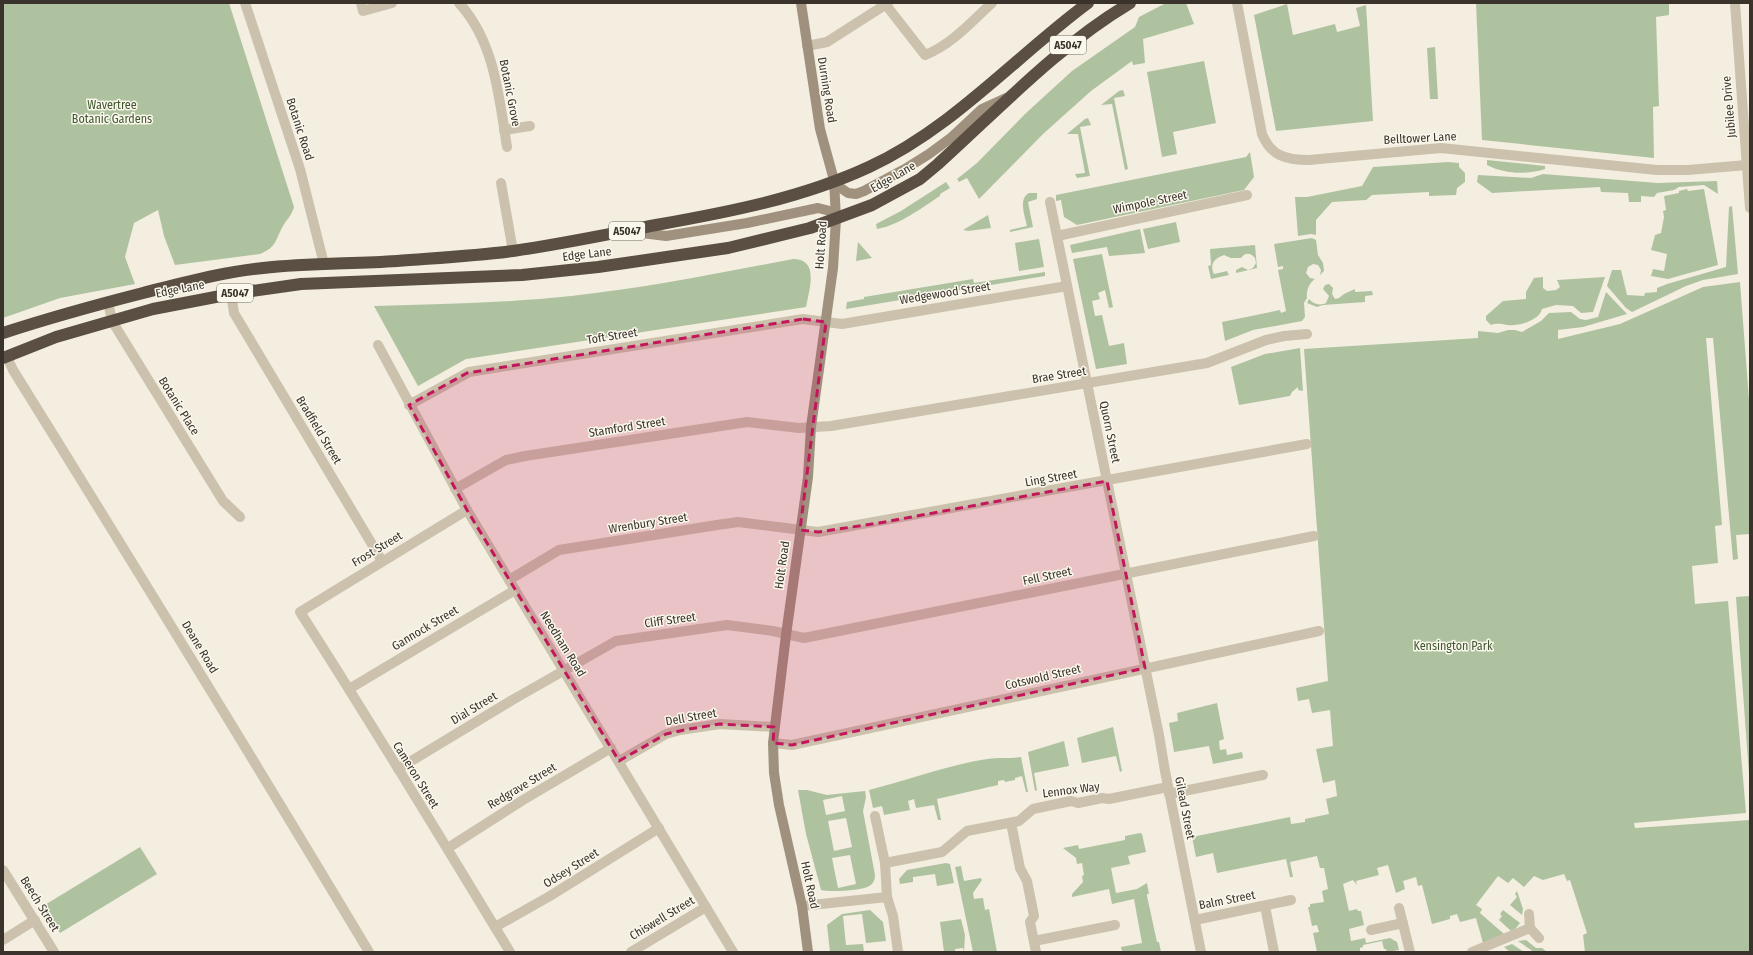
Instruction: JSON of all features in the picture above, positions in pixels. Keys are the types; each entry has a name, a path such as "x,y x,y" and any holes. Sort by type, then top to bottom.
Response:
{"highway":[{"name":"Edge Lane","path":"3,333 108,302 226,273 264,268 394,261 513,250 627,231 755,205 834,180 871,166 924,135 960,109 1065,19 1088,3"},
{"name":"Edge Lane","path":"5,358 56,337 171,304 230,294 301,284 522,275 598,267 728,248 775,237 836,219 872,205 920,179 1061,51 1086,31 1130,3"}],"main road":[{"name":"Durning Road","path":"801,3 822,135 834,180"},
{"path":"834,180 838,186 848,193 856,194 864,191 905,169 928,154 952,137 982,109 1013,95"},
{"name":"Holt Road","path":"808,952 802,906 779,805 774,773 773,743 809,468 811,427 835,245 836,219 834,180"},
{"path":"627,231 666,236 747,223 818,208 830,211 836,219"}],"street":[{"name":"Botanic Road","path":"245,3 300,169 324,264"},
{"path":"361,3 363,11 392,3"},
{"name":"Botanic Grove","path":"459,3 471,18 488,53 494,73 507,147"},
{"path":"807,46 827,42 887,4 924,55 936,51 947,44 992,3"},
{"name":"Belltower Lane","path":"1237,3 1262,134 1266,144 1282,157 1296,160 1309,160 1441,148 1657,170 1688,170 1748,164"},
{"name":"Jubilee Drive","path":"1734,3 1748,164 1750,208"},
{"path":"504,130 530,126"},
{"path":"501,183 513,250"},
{"name":"Wimpole Street","path":"1057,236 1247,195"},
{"name":"Quorn Street","path":"1050,202 1145,668"},
{"name":"Wedgewood Street","path":"826,322 842,324 1067,286"},
{"name":"Bradfield Street","path":"230,294 234,313 382,561"},
{"name":"Botanic Place","path":"108,302 112,321 223,501 240,517"},
{"name":"Toft Street","path":"409,405 467,373 803,319 826,322"},
{"name":"Brae Street","path":"811,427 831,426 1207,363 1266,340 1284,336 1307,334"},
{"name":"Needham Road","path":"378,345 409,405 467,510 733,952"},
{"name":"Deane Road","path":"5,358 145,583 369,952"},
{"name":"Stamford Street","path":"455,489 506,460 525,456 747,422 799,428 811,427"},
{"name":"Ling Street","path":"800,530 818,532 879,523 1307,444"},
{"name":"Frost Street","path":"300,612 467,510"},
{"name":"Wrenbury Street","path":"509,580 559,550 738,522 800,530"},
{"name":"Fell Street","path":"786,635 804,638 1314,536"},
{"name":"Gannock Street","path":"349,689 515,590"},
{"name":"Cameron Street","path":"300,612 423,811 448,848 510,952"},
{"name":"Cliff Street","path":"565,671 616,641 727,625 773,631 786,635"},
{"name":"Cotswold Street","path":"773,743 792,745 1319,631"},
{"name":"Gilead Street","path":"1145,668 1159,735 1168,790 1202,952"},
{"name":"Dial Street","path":"398,769 514,699 565,671"},
{"name":"Dell Street","path":"619,761 666,734 680,730 720,724 774,727"},
{"name":"Redgrave Street","path":"448,848 523,800 611,748"},
{"name":"Lennox Way","path":"885,863 942,852 967,831 1019,821 1035,808 1071,801 1078,803 1102,798 1108,799 1263,775"},
{"path":"874,816 885,863 887,897 893,916 898,952"},
{"path":"1011,823 1020,868 1027,881 1034,916 1030,922 1036,952"},
{"name":"Odsey Street","path":"495,928 550,896 659,828"},
{"name":"Beech Street","path":"3,870 54,952"},
{"path":"802,906 887,897"},
{"name":"Balm Street","path":"1195,920 1291,900"},
{"name":"Balm Street","path":"1265,906 1274,952"},
{"name":"Chiswell Street","path":"631,952 706,907"},
{"path":"1399,908 1410,952"},
{"path":"1529,914 1530,928 1540,938"},
{"path":"3,940 35,920"},
{"path":"1372,930 1403,923"},
{"path":"1034,941 1115,925"},
{"path":"1472,952 1530,928"}],"highlighted area":[{"path":"803,319 826,322 800,530 818,532 879,523 1107,481 1145,668 792,745 773,743 774,727 720,724 689,729 666,734 619,761 467,510 409,405 467,373"}],"green space":[{"name":"Wavertree Botanic Gardens","path":"3,3 229,3 294,207 273,246 260,254 175,265 164,236 158,210 134,223 125,257 135,284 60,298 3,318"},
{"path":"1166,3 1186,3 1194,24 1143,39 1145,63 1133,65 1132,61 1091,91 1043,134 979,199 967,178 959,182 957,179 977,163 1025,114 1072,71 1135,27 1139,17"},
{"path":"1476,3 1669,3 1669,15 1656,17 1659,106 1653,107 1654,158 1482,140"},
{"path":"1287,4 1293,35 1335,24 1337,32 1360,26 1356,8 1366,5 1373,121 1276,131 1254,15"},
{"path":"1435,47 1438,99 1430,99 1427,48"},
{"path":"1204,61 1216,123 1173,132 1177,154 1162,157 1147,72"},
{"path":"1123,90 1125,96 1114,98 1128,169 1125,170 1112,104 1101,105 1119,91"},
{"path":"1088,118 1091,125 1080,127 1090,176 1077,178 1075,174 1085,173 1078,134 1067,134"},
{"path":"1250,152 1254,177 1244,190 1077,225 1064,217 1061,200 1056,201 1056,195 1246,157"},
{"path":"1487,160 1545,166 1545,169 1523,173 1508,172 1487,165"},
{"path":"1448,162 1459,163 1459,167 1465,173 1465,182 1457,188 1456,195 1429,196 1429,192 1372,195 1366,200 1332,202 1316,220 1316,235 1311,234 1298,236 1295,197 1307,197 1362,186 1373,167"},
{"path":"1543,174 1658,183 1717,181 1718,194 1704,185 1679,187 1674,190 1657,193 1654,197 1641,196 1641,202 1629,202 1628,193 1601,192 1600,187 1492,193 1477,182 1478,175 1531,178"},
{"path":"946,182 950,188 918,211 894,224 877,229 876,224 901,211"},
{"path":"1687,189 1688,191 1704,189 1718,265 1668,279 1651,276 1653,269 1664,271 1667,254 1651,250 1655,235 1661,233 1664,217 1663,211 1666,210 1664,196 1679,193 1679,191"},
{"path":"1029,193 1037,193 1037,199 1028,202 1033,227 1010,232 1010,230 1027,226 1023,203 1024,199"},
{"path":"1732,206 1738,274 1703,280 1686,286 1632,312 1626,308 1607,286 1612,270 1621,270 1627,295 1644,296 1645,293 1657,292 1657,288 1667,284 1726,267 1729,207"},
{"path":"988,215 991,228 968,231 963,230"},
{"path":"1176,222 1180,242 1148,249 1143,229"},
{"path":"1140,229 1145,253 1109,256 1107,247 1072,253 1070,245"},
{"path":"1312,238 1316,240 1318,255 1323,263 1324,271 1320,275 1321,270 1318,265 1313,264 1308,267 1306,273 1310,278 1315,279 1311,283 1308,290 1307,298 1304,303 1305,317 1302,321 1253,330 1225,341 1222,322 1280,310 1281,313 1286,311 1278,270 1283,269 1283,266 1278,267 1274,244"},
{"path":"1039,239 1044,267 1019,271 1015,243"},
{"path":"858,242 872,258 856,261"},
{"path":"1255,245 1257,268 1236,273 1236,270 1242,267 1248,270 1253,268 1256,263 1255,258 1248,254 1241,258 1231,258 1224,255 1214,262 1212,267 1214,274 1227,271 1229,275 1211,279 1208,266 1211,265 1210,249"},
{"path":"1102,254 1113,307 1109,308 1105,290 1098,293 1100,299 1092,301 1095,316 1102,315 1109,346 1124,343 1127,364 1096,369 1073,259"},
{"path":"793,259 801,260 807,264 810,270 811,277 806,307 466,359 418,386 374,306 498,302 599,293 710,275"},
{"path":"1045,272 1045,276 846,309 847,302 864,299 864,297 973,279 974,283"},
{"path":"1543,277 1543,288 1547,291 1556,290 1560,287 1557,280 1605,277 1593,312 1581,313 1573,306 1556,305 1542,309 1533,319 1522,324 1491,325 1486,320 1486,316 1503,301 1526,299 1526,292 1534,278"},
{"name":"Kensington Park","path":"1740,282 1750,413 1750,534 1736,535 1738,559 1733,560 1713,338 1706,338 1722,525 1715,526 1718,563 1692,566 1695,604 1728,601 1746,813 1634,823 1635,828 1750,820 1750,952 1585,952 1583,935 1587,933 1570,880 1567,881 1564,874 1543,880 1534,876 1524,887 1513,878 1508,883 1498,876 1476,905 1482,909 1480,913 1504,934 1483,943 1476,918 1460,922 1457,914 1450,916 1450,919 1432,924 1422,885 1418,886 1416,877 1403,881 1405,889 1396,893 1388,865 1377,868 1379,875 1356,881 1357,885 1353,880 1343,884 1349,911 1357,909 1358,911 1361,911 1364,925 1349,929 1351,941 1365,938 1366,943 1390,938 1397,942 1399,950 1387,952 1386,949 1384,949 1382,941 1363,945 1363,947 1360,948 1360,952 1317,952 1313,933 1319,932 1317,925 1312,926 1308,907 1310,907 1310,904 1324,902 1322,891 1328,889 1324,868 1320,868 1317,856 1290,862 1293,877 1290,877 1286,859 1217,873 1213,853 1196,857 1192,837 1290,817 1291,824 1305,822 1305,819 1329,814 1326,799 1337,796 1335,780 1323,783 1316,749 1333,746 1330,710 1312,713 1309,699 1298,701 1296,688 1328,681 1304,349 1478,338 1478,331 1498,333 1508,330 1515,330 1522,332 1541,321 1549,313 1571,312 1580,319 1586,320 1598,317 1606,292 1627,314 1583,327 1558,330 1558,339 1620,324 1703,287"},
{"path":"1329,284 1333,288 1332,294 1335,299 1355,289 1355,292 1372,291 1373,295 1365,296 1365,302 1323,305 1317,307 1307,303 1309,299 1317,304 1326,303 1329,296 1323,289 1325,285"},
{"path":"1300,348 1303,391 1298,390 1298,387 1290,396 1239,405 1231,367 1265,354"},
{"path":"1750,596 1750,788 1736,597"},
{"path":"1217,703 1224,739 1219,741 1220,750 1226,749 1227,755 1242,752 1243,758 1213,764 1209,746 1174,752 1169,723 1178,721 1177,713"},
{"path":"1113,727 1122,771 1120,772 1116,756 1082,763 1077,738"},
{"path":"1064,741 1069,766 1034,773 1037,790 1035,791 1028,752"},
{"path":"1021,757 1028,792 1026,792 1022,776 1015,778 1015,780 1005,782 1004,780 998,781 998,785 937,799 941,820 938,820 934,805 916,808 914,799 908,801 910,810 884,815 882,806 873,808 869,790 972,762 991,758"},
{"path":"798,790 807,790 827,795 865,791 866,797 863,811 875,875 873,883 865,888 853,890 821,890 806,834","holes":["842,796 845,811 826,815 823,800","846,818 852,847 834,851 828,821","850,855 856,884 838,888 832,858"]},
{"path":"1140,833 1142,834 1146,852 1128,856 1130,864 1111,868 1116,893 1137,889 1147,883 1149,894 1147,894 1147,896 1157,942 1159,942 1161,952 1122,952 1121,947 1142,943 1134,899 1112,904 1109,889 1072,897 1072,894 1083,882 1082,876 1084,875 1082,863 1077,864 1076,858 1063,848 1078,845 1079,849 1125,840 1125,836"},
{"path":"140,847 157,874 60,933 43,906"},
{"path":"946,863 950,864 954,883 937,886 935,874 913,877 913,882 900,884 899,879 907,870"},
{"path":"961,866 964,881 981,878 982,880 973,893 974,899 983,898 985,910 989,909 997,952 973,952 955,867"},
{"path":"1517,891 1523,909 1522,915 1510,905 1517,897 1515,894"},
{"path":"870,910 883,922 886,941 866,943 862,914 843,916 846,945 863,944 864,952 830,952 827,925 842,914"},
{"path":"1503,910 1520,923 1511,931 1499,920 1502,916 1500,914"},
{"path":"961,919 965,935 964,952 963,948 955,949 955,952 944,952 940,922"},
{"path":"1526,940 1536,948 1542,948 1547,952 1534,952 1518,941"},
{"path":"1512,944 1524,952 1510,952 1504,947"}]}
